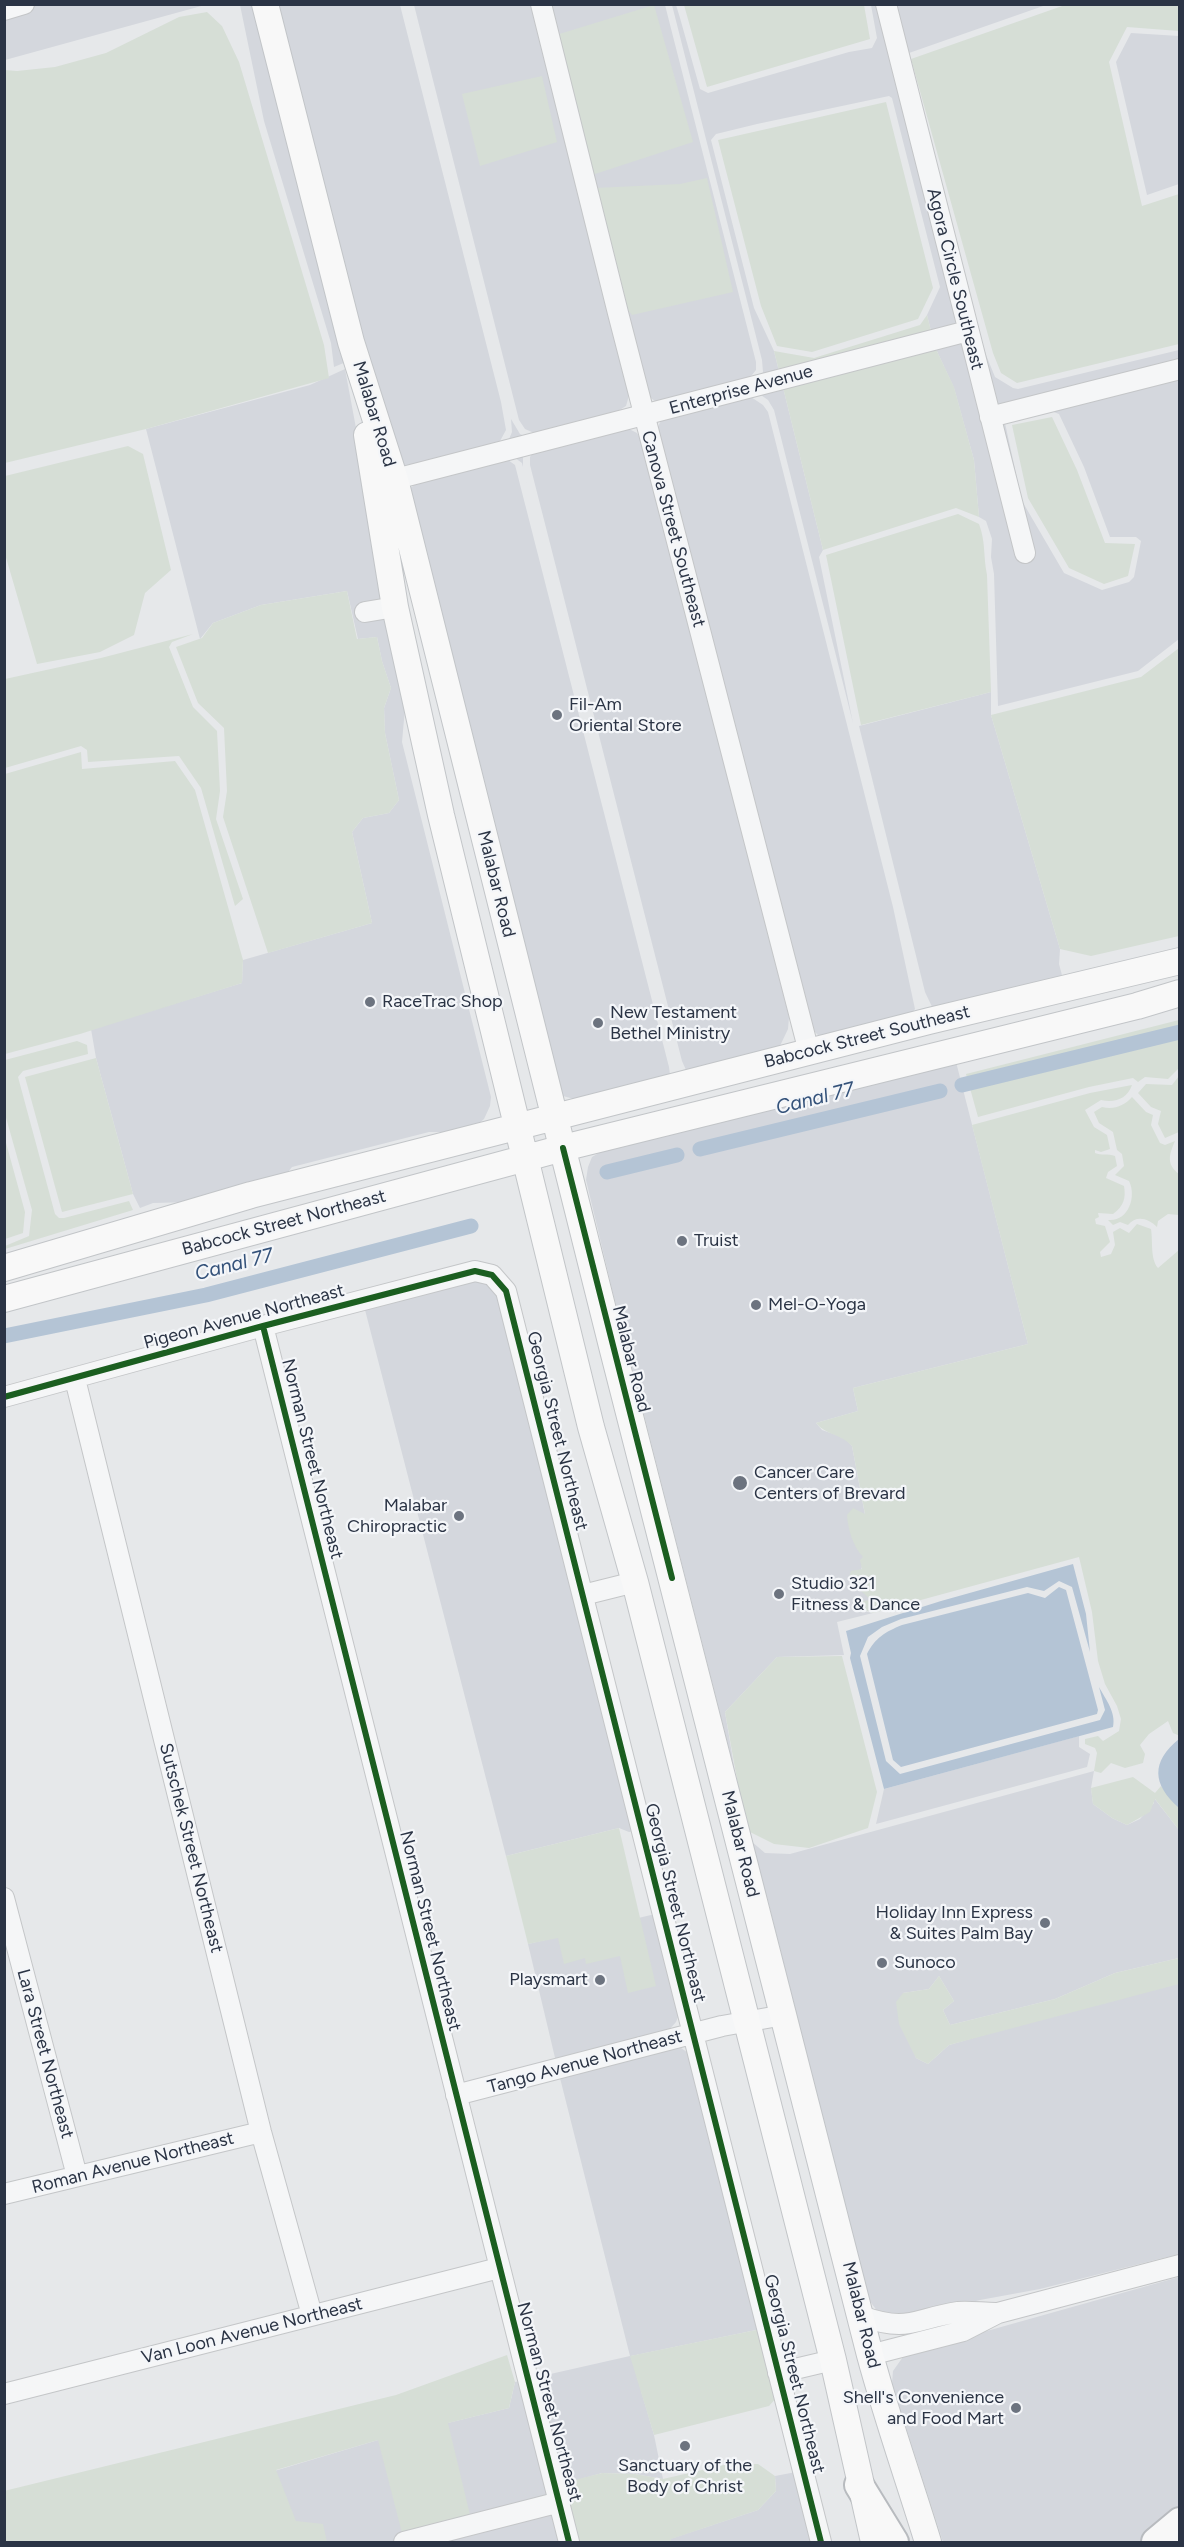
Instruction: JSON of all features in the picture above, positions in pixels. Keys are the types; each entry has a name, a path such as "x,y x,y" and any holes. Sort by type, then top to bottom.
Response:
{"highway":[{"path":"859,2485 894,2542"},
{"path":"1156,2542 1179,2522"}],"main road":[{"name":"Malabar Road","path":"266,4 385,482 452,714 870,2355 886,2413 928,2542"},
{"name":"Malabar Road","path":"385,482 395,607 436,794 591,1426 635,1582 833,2360 859,2485 874,2542"},
{"path":"395,607 414,610 420,615 442,697 452,714"},
{"name":"Babcock Street Southeast","path":"556,1118 928,1020 1179,961"},
{"name":"Babcock Street Southeast","path":"563,1148 1137,1006 1179,993"},
{"name":"Babcock Street Northeast","path":"4,1268 251,1195 556,1118"},
{"name":"Babcock Street Northeast","path":"9,1298 563,1148"},
{"path":"9,1298 45,1267 45,1256"},
{"path":"635,1582 651,1590 662,1601 685,1632"},
{"path":"819,2307 845,2340 857,2351 870,2355"}],"street":[{"path":"4,10 24,4"},
{"name":"Canova Street Southeast","path":"541,4 644,416 809,1052"},
{"name":"Agora Circle Southeast","path":"886,4 1025,554"},
{"name":"Enterprise Avenue","path":"385,482 968,331"},
{"path":"990,417 1179,369"},
{"path":"365,612 395,607"},
{"name":"Pigeon Avenue Northeast","path":"4,1397 475,1271 492,1275"},
{"name":"Georgia Street Northeast","path":"492,1275 506,1291 821,2542"},
{"name":"Norman Street Northeast","path":"263,1326 569,2542"},
{"name":"Sutschek Street Northeast","path":"75,1379 261,2132 312,2315"},
{"path":"583,1595 635,1582"},
{"name":"Lara Street Northeast","path":"4,1898 77,2176"},
{"name":"Tango Avenue Northeast","path":"456,2096 692,2034 746,2021 784,2015"},
{"name":"Roman Avenue Northeast","path":"4,2194 261,2132"},
{"path":"870,2355 963,2331 998,2313 1179,2265"},
{"name":"Van Loon Avenue Northeast","path":"4,2394 499,2268"},
{"path":"861,2316 899,2326 959,2312 998,2313"},
{"path":"778,2373 833,2360"},
{"path":"404,2542 560,2502"}],"shaded area":[{"path":"5,5 205,5 5,60"},
{"path":"240,5 257,5 346,362 334,367 331,343 264,121"},
{"path":"273,5 400,5 501,402 506,430 500,441 488,447 419,464 405,465 393,457"},
{"path":"414,5 533,5 630,392 626,406 618,411 534,433 525,429 519,420"},
{"path":"546,5 665,5 756,362 756,370 744,380 661,402 645,394"},
{"path":"654,5 693,142 592,175 556,35"},
{"path":"672,5 676,5 700,89 708,93 849,52 872,48 877,38 871,5 1046,5 909,53 904,59 986,355 995,377 1018,389 1179,350 1179,639 1138,671 998,706 992,539 986,521 979,517 974,460 954,388 935,347 927,315 940,287 892,98 889,96 716,134 711,140 754,308 774,351 823,550 819,557 853,723 774,410 768,400 758,393 665,411 642,429 631,423 529,447 523,456 523,467 522,463 511,455 507,444 512,432 511,419 520,434 531,439 632,408 634,403 651,406 758,379 763,372 762,360","holes":["1051,411 1059,414 1084,467 1110,537 1136,537 1141,541 1134,577 1129,582 1102,590 1064,573 1022,501 1005,423"]},
{"path":"684,5 864,5 870,39 707,87"},
{"path":"1065,5 1179,5 1179,31 1127,27 1109,62 1142,206 1179,194 1179,344 1017,383 1001,373 993,353 911,59"},
{"path":"207,12 222,26 239,62 324,345 329,378 146,429 5,463 5,70 55,67 106,53 179,17"},
{"path":"1131,33 1179,36 1179,184 1147,195 1116,62"},
{"path":"542,76 557,142 480,166 462,94"},
{"path":"886,102 933,288 918,319 812,352 777,346 761,306 718,140"},
{"path":"707,178 733,292 632,315 625,306 595,188 680,184"},
{"path":"927,315 935,347 954,387 974,460 979,517 956,508 823,550 774,351 814,358 920,325"},
{"path":"345,369 406,697 402,742 491,1097 490,1106 484,1119 474,1128 456,1132 429,1132 292,1167 284,1177 192,1202 153,1203 140,1208 133,1194 96,1058 91,1029 242,983 243,960 372,923 352,832 363,818 389,813 399,800 385,733 384,708 391,688 377,637 358,639 347,591 261,605 213,623 200,639 146,429 310,385"},
{"path":"748,395 763,405 768,412 893,907 915,1009 910,1016 830,1037 818,1035 807,1024 656,432 661,420"},
{"path":"1052,417 1077,470 1105,543 1135,544 1128,576 1104,584 1069,568 1028,498 1012,425"},
{"path":"627,428 637,433 642,441 789,1017 788,1029 779,1048 686,1070 530,465 530,457 534,451"},
{"path":"128,446 143,454 171,570 145,593 134,635 100,652 37,664 5,554 5,476"},
{"path":"499,460 508,460 515,465 670,1075 574,1099 563,1096 555,1088 403,503 410,488 424,479"},
{"path":"958,514 979,524 983,537 987,575 991,692 861,725 826,555"},
{"path":"347,591 357,639 377,637 391,688 384,708 385,733 399,800 389,813 363,818 352,832 372,923 268,953 223,817 227,791 224,728 198,703 176,647 202,638 213,623 261,605"},
{"path":"193,634 172,642 169,647 193,707 217,731 220,791 216,819 243,899 235,906 201,788 179,756 88,762 87,750 81,746 5,768 5,679 101,658"},
{"path":"1179,648 1179,936 1091,956 1060,949 991,715 1141,677"},
{"path":"991,692 991,715 1060,949 1059,964 1063,979 934,1011 925,992 859,726"},
{"path":"81,752 82,769 175,761 195,790 243,960 242,983 80,1034 5,1054 5,774"},
{"path":"1179,1020 1179,1068 1168,1079 1145,1077 1138,1082 1133,1078 1089,1087 978,1117 966,1074"},
{"path":"77,1041 87,1045 88,1054 23,1071 18,1077 55,1214 59,1218 64,1218 129,1201 133,1210 5,1249 5,1246 29,1236 32,1210 5,1114 5,1060"},
{"path":"96,1058 133,1194 62,1212 25,1077"},
{"path":"955,1058 1028,1344 853,1388 858,1411 816,1423 822,1430 845,1438 852,1446 865,1515 864,1557 859,1580 871,1600 867,1602 863,1611 873,1613 837,1622 844,1655 777,1657 725,1712 735,1772 612,1289 586,1180 588,1167 592,1157 609,1147"},
{"path":"1179,1076 1179,1132 1165,1138 1158,1124 1161,1111 1151,1107 1138,1093 1146,1084 1172,1085"},
{"path":"1132,1085 1124,1097 1111,1101 1101,1100 1085,1110 1094,1127 1107,1135 1110,1149 1101,1152 1095,1150 1095,1153 1115,1156 1117,1166 1108,1172 1106,1178 1124,1186 1125,1190 1123,1201 1117,1211 1113,1214 1098,1213 1099,1217 1095,1219 1096,1224 1105,1226 1110,1242 1100,1252 1101,1257 1111,1254 1115,1245 1113,1232 1120,1228 1129,1233 1137,1224 1151,1229 1153,1255 1158,1268 1179,1250 1180,1736 1173,1733 1168,1721 1149,1734 1140,1745 1145,1754 1143,1763 1125,1768 1111,1763 1101,1773 1094,1771 1097,1753 1095,1748 1085,1744 1085,1739 1098,1736 1103,1741 1119,1731 1121,1719 1105,1684 1098,1661 1092,1612 1079,1557 873,1613 859,1608 862,1601 871,1600 859,1589 859,1580 852,1581 849,1577 851,1571 862,1569 860,1560 863,1557 852,1538 847,1515 853,1508 865,1514 852,1446 816,1423 858,1411 853,1388 1028,1344 972,1125 1090,1093"},
{"path":"1132,1097 1146,1112 1153,1115 1151,1125 1160,1143 1165,1145 1175,1141 1170,1163 1179,1174 1179,1215 1168,1214 1158,1221 1157,1227 1150,1221 1142,1219 1135,1220 1128,1225 1120,1222 1113,1225 1108,1220 1115,1220 1126,1213 1132,1194 1129,1181 1115,1175 1124,1166 1113,1132 1099,1123 1094,1112 1102,1107 1111,1108 1126,1103"},
{"path":"5,1139 25,1212 23,1233 5,1239"},
{"path":"473,1278 485,1282 497,1294 635,1831 629,1832 619,1828 506,1856 364,1306"},
{"path":"842,1656 877,1792 868,1828 809,1848 774,1844 746,1830 725,1712 777,1657"},
{"path":"1079,1736 1079,1747 1090,1754 1087,1767 876,1824 884,1789"},
{"path":"1094,1771 1091,1788 1093,1804 1112,1818 1127,1825 1140,1819 1154,1803 1154,1798 1179,1830 1179,1958 1115,1973 1055,1999 950,2025 943,2010 954,2001 939,1976 929,1989 903,1993 916,2058 928,2064 949,2045 1179,1979 1179,2254 1040,2289 980,2300 903,2319 878,2312 869,2300 751,1841 765,1853 790,1854"},
{"path":"1133,1777 1155,1793 1161,1786 1179,1808 1179,1830 1155,1799 1150,1812 1127,1825 1112,1818 1093,1804 1091,1788"},
{"path":"619,1828 656,1986 628,1993 620,1956 586,1964 585,1958 564,1964 558,1938 528,1944 506,1856"},
{"path":"651,1915 657,1916 680,2012 676,2022 668,2031 556,2062 528,1944"},
{"path":"1179,1958 1179,1984 949,2045 928,2064 916,2058 899,2024 896,2002 903,1993 929,1989 939,1976 954,2001 943,2010 950,2025 1055,1999 1115,1973"},
{"path":"673,2046 680,2047 688,2053 761,2329 631,2356 654,2435 663,2479 635,2474 602,2473 563,2484 580,2542 37,2542 378,2440 509,2408 515,2382 630,2356 559,2074"},
{"path":"1179,2277 1179,2510 1144,2542 943,2542 892,2384 893,2371 905,2354"},
{"path":"761,2329 778,2396 769,2406 654,2435 630,2356"},
{"path":"507,2355 515,2382 509,2408 448,2423 470,2515 402,2533 378,2440 276,2470 296,2521 323,2524 327,2542 5,2542 4,2491 396,2395"},
{"path":"728,2464 758,2464 775,2476 776,2491 758,2510 671,2539 671,2542 580,2542 563,2483 602,2473 635,2474 663,2479"},
{"path":"796,2472 814,2542 671,2542 670,2539 758,2510 776,2491 775,2476"}],"water":[{"path":"1073,1564 1086,1614 1090,1652 1072,1587 1059,1581 1044,1591 1027,1587 901,1619 882,1627 868,1637 860,1656 886,1761 900,1774 1100,1720 1105,1710 1099,1687 1112,1711 1113,1727 884,1789 850,1658 846,1631 941,1601"},
{"path":"1059,1587 1066,1590 1098,1710 1097,1714 901,1767 893,1760 867,1654 877,1640 902,1625 1028,1593 1045,1598"},
{"path":"1179,1739 1179,1808 1164,1790 1158,1773 1163,1756"}],"waterway":[{"name":"Canal 77","path":"962,1085 1180,1032"},
{"name":"Canal 77","path":"700,1149 940,1091"},
{"name":"Canal 77","path":"607,1172 677,1155"},
{"name":"Canal 77","path":"4,1336 206,1295 471,1226"}],"cycle path":[{"path":"563,1148 672,1578"},
{"path":"4,1397 475,1271 492,1275 506,1291 821,2542"},
{"path":"263,1326 569,2542"}],"place":[{"name":"Fil-Am Oriental Store","path":"557,715"},
{"name":"RaceTrac Shop","path":"370,1002"},
{"name":"New Testament Bethel Ministry","path":"598,1023"},
{"name":"Truist","path":"682,1241"},
{"name":"Mel-O-Yoga","path":"756,1305"},
{"name":"Cancer Care Centers of Brevard","path":"740,1483"},
{"name":"Malabar Chiropractic","path":"459,1516"},
{"name":"Studio 321 Fitness & Dance","path":"779,1594"},
{"name":"Holiday Inn Express & Suites Palm Bay","path":"1045,1923"},
{"name":"Sunoco","path":"882,1963"},
{"name":"Playsmart","path":"600,1980"},
{"name":"Shell's Convenience and Food Mart","path":"1016,2408"},
{"name":"Sanctuary of the Body of Christ","path":"685,2446"}]}
